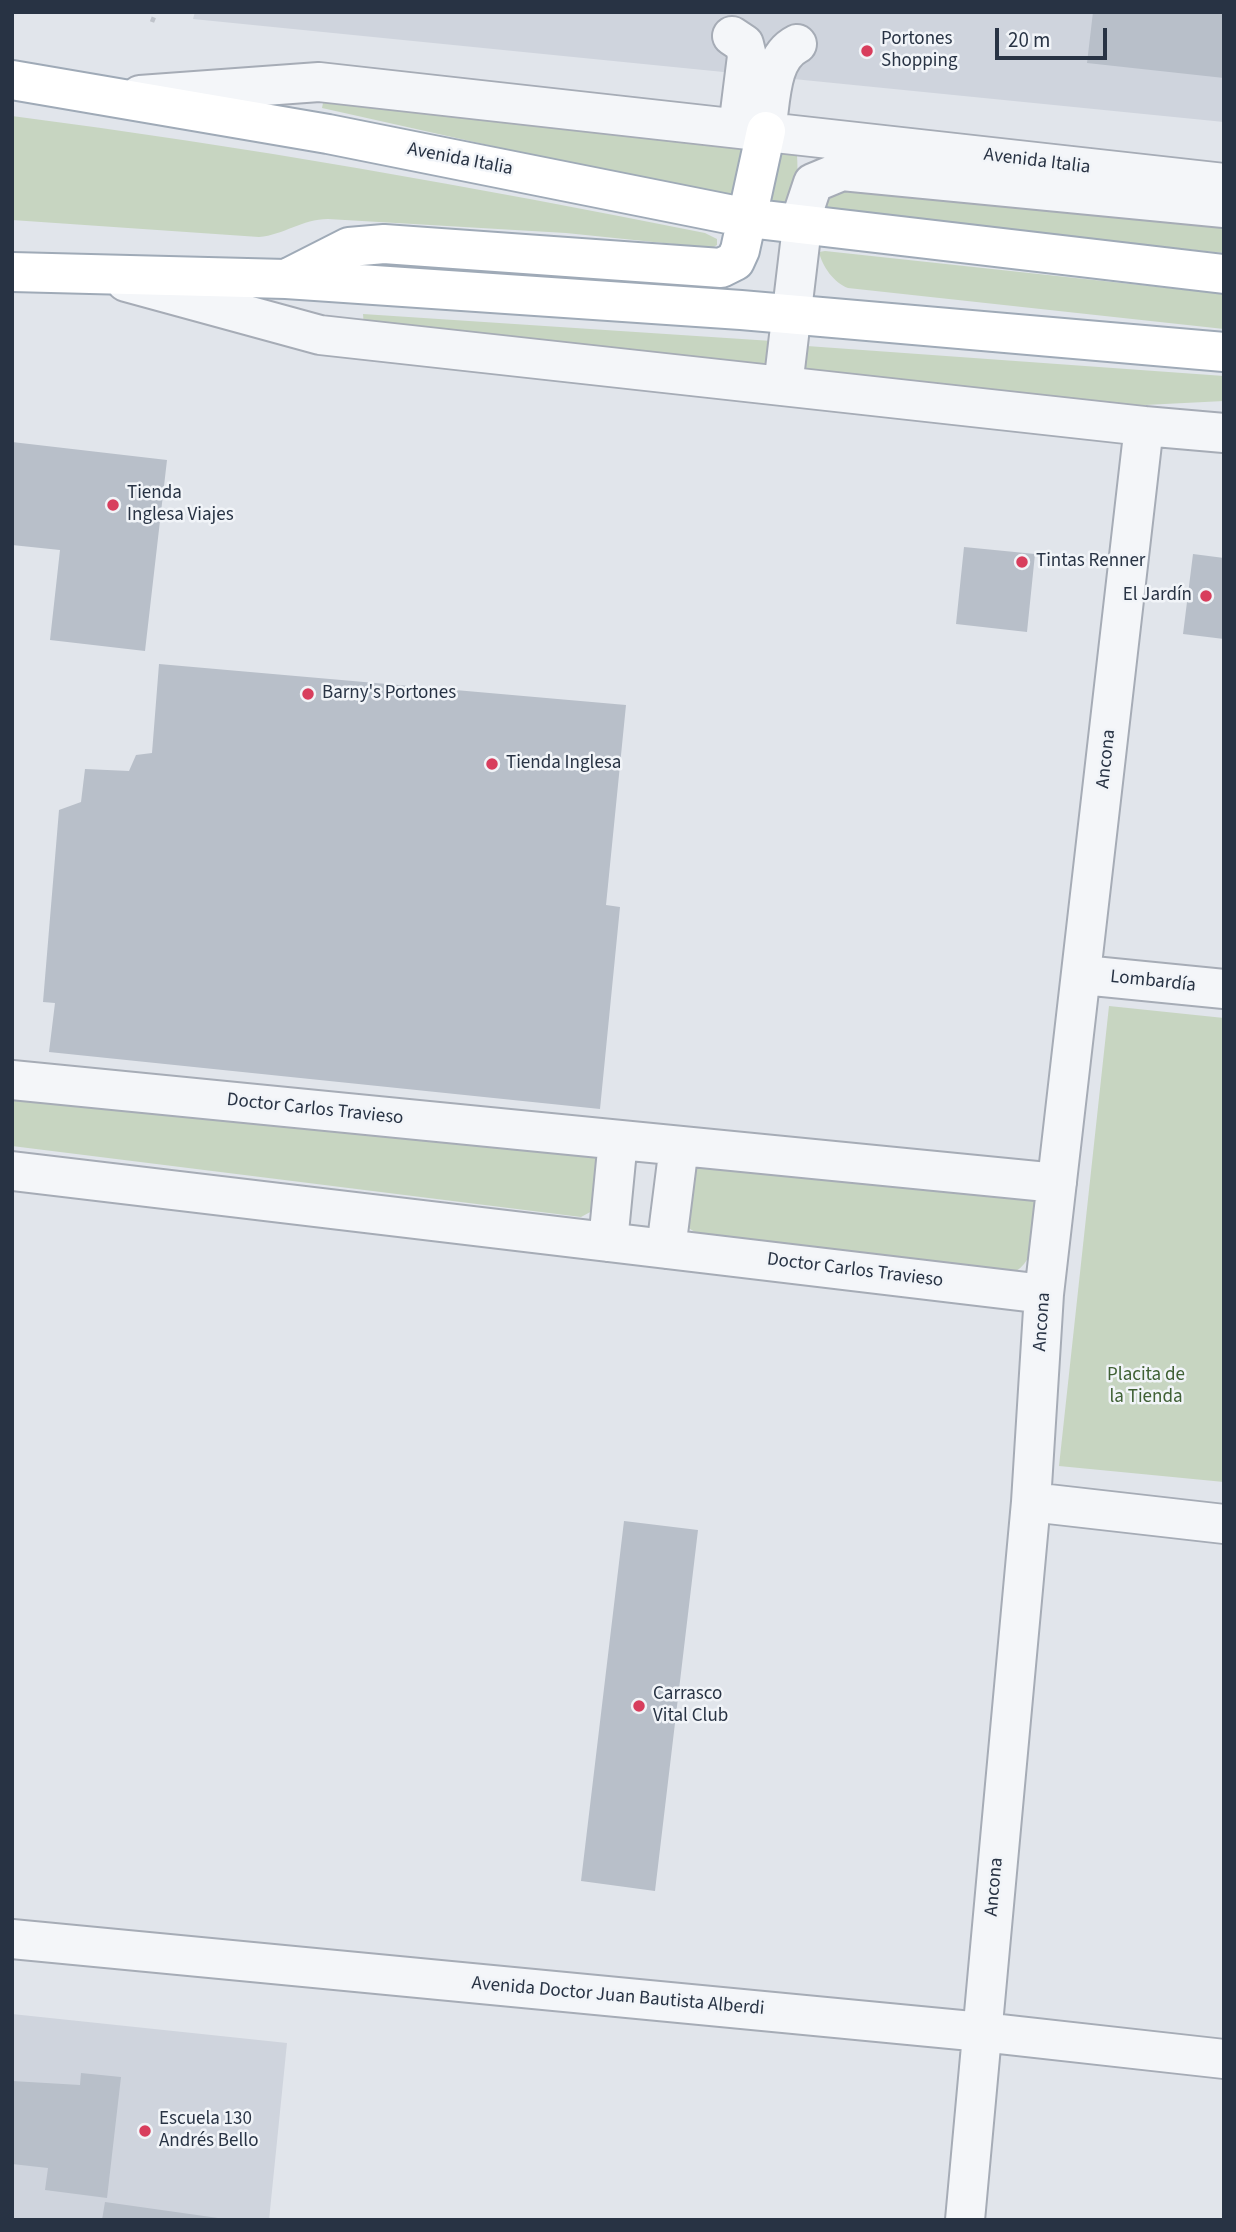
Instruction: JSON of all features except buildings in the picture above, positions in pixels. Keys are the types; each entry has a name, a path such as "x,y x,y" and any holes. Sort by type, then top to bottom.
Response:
{"main road":[{"name":"Avenida Italia","path":"12,80 328,134 748,218 1224,274"},
{"path":"286,279 349,247 384,244 721,268 736,261 748,218 752,129"},
{"path":"12,272 286,279 792,314 1224,352"}],"street":[{"path":"732,36 744,44 747,56 752,129"},
{"path":"752,129 779,60 786,49 797,44"},
{"name":"Avenida Italia","path":"117,97 319,82 1224,183"},
{"name":"Avenida Italia","path":"783,386 807,196 813,183 842,171 1224,208"},
{"path":"103,276 320,335 1224,433"},
{"name":"Ancona","path":"965,2220 1031,1502 1044,1294 1083,975 1144,426"},
{"name":"Lombardía","path":"1083,975 1224,989"},
{"name":"Doctor Carlos Travieso","path":"12,1080 1057,1183"},
{"path":"608,1242 618,1140"},
{"path":"666,1249 679,1146"},
{"name":"Doctor Carlos Travieso","path":"12,1171 1044,1294"},
{"path":"1031,1502 1224,1524"},
{"name":"Avenida Doctor Juan Bautista Alberdi","path":"12,1939 982,2032 1224,2059"}],"path":[{"path":"152,22 156,12"}],"shaded area":[{"name":"Portones Shopping","path":"195,12 1224,12 1224,122 193,19"},
{"name":"Escuela 130 Andrés Bello","path":"12,2014 287,2043 269,2220 12,2220"}],"green space":[{"path":"323,103 739,144 746,152 734,197 725,198 322,108"},
{"path":"12,116 186,140 446,184 705,233 717,239 717,245 712,248 566,233 328,219 259,237 12,220"},
{"path":"791,151 797,156 797,180 791,204 770,203 768,156"},
{"path":"823,185 1224,217 1224,253 824,211"},
{"path":"819,252 1224,294 1224,329 848,288 833,278 826,268"},
{"path":"363,314 772,341 772,367 364,326"},
{"path":"807,346 1224,376 1224,401 1125,406 809,371 803,369"},
{"name":"Placita de la Tienda","path":"1109,1006 1224,1018 1224,1482 1059,1466"},
{"path":"12,1095 601,1154 594,1210 581,1217 12,1146"},
{"path":"694,1159 1032,1194 1036,1226 1032,1250 1021,1268 1012,1273 698,1234 687,1227"}],"place":[{"name":"Portones Shopping","path":"867,51"},
{"name":"Tienda Inglesa Viajes","path":"113,505"},
{"name":"Tintas Renner","path":"1022,562"},
{"name":"El Jardín","path":"1206,596"},
{"name":"Barny's Portones","path":"308,694"},
{"name":"Tienda Inglesa","path":"492,764"},
{"name":"Carrasco Vital Club","path":"639,1706"},
{"name":"Escuela 130 Andrés Bello","path":"145,2131"}]}
